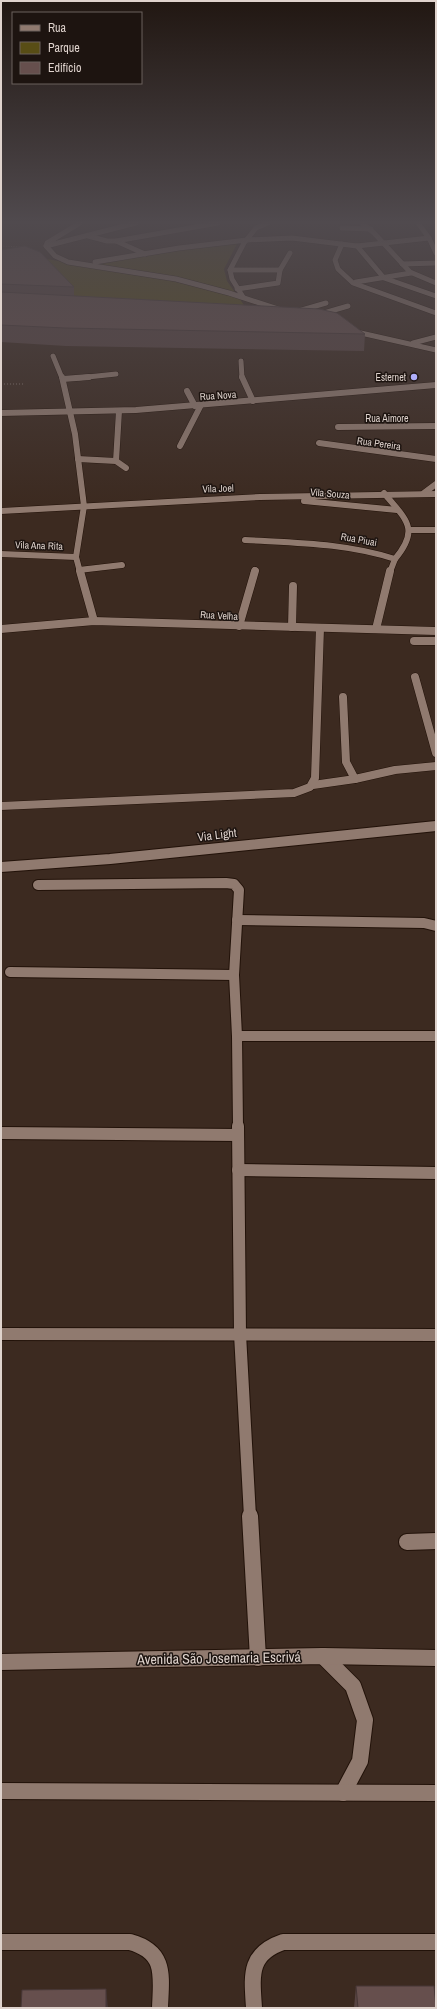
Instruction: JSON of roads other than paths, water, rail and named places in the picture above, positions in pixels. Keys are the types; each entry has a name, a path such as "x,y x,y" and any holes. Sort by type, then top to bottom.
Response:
{"street":[{"path":"345,329 436,350"},
{"path":"411,344 436,337"},
{"path":"53,356 63,379 75,434 84,506 76,557 94,621"},
{"path":"241,360 242,380 253,401"},
{"path":"63,379 116,374"},
{"name":"Rua Nova","path":"1,413 119,411 436,385"},
{"path":"180,446 198,405 187,391"},
{"path":"116,461 119,411"},
{"name":"Rua Aimore","path":"338,427 436,426"},
{"name":"Rua Pereira","path":"319,443 436,460"},
{"path":"78,459 116,461 126,468"},
{"path":"424,493 436,484"},
{"path":"376,629 390,571 395,559 404,550 410,530 408,521 384,493"},
{"name":"Vila Joel","path":"1,511 260,497 384,493 436,494"},
{"name":"Vila Souza","path":"260,497 397,510"},
{"path":"410,530 436,530"},
{"name":"Rua Piuai","path":"245,540 346,546 378,553 395,559"},
{"name":"Vila Ana Rita","path":"1,554 76,557"},
{"path":"79,570 122,565"},
{"path":"239,626 255,570"},
{"path":"292,628 294,586"},
{"name":"Rua Velha","path":"1,629 94,621 292,628 436,631"},
{"path":"313,785 316,778 320,628"},
{"path":"414,641 436,641"},
{"path":"415,677 436,753"},
{"path":"343,697 346,762 354,779"},
{"path":"1,806 294,793 313,785 354,779 396,770 436,766"},
{"name":"Via Light","path":"1,867 84,862 242,844 436,826"},
{"path":"38,885 230,883 234,884 239,890 234,976 237,1036 240,1334 258,1658"},
{"path":"237,920 424,923 436,926"},
{"path":"10,972 234,976"},
{"path":"237,1036 436,1036"},
{"path":"1,1133 238,1135"},
{"path":"238,1170 436,1173"},
{"path":"1,1334 436,1335"},
{"path":"407,1542 436,1541"},
{"path":"323,1656 353,1686 365,1720 360,1761 343,1793"},
{"name":"Avenida São Josemaria Escrivá","path":"1,1662 323,1656 436,1658"},
{"path":"1,1791 436,1793"},
{"path":"1,1942 130,1942 142,1944 151,1951 158,1961 161,1973 160,2008"},
{"path":"254,2008 252,1969 256,1959 272,1944 283,1942 436,1942"}],"place":[{"name":"Esternet","path":"414,377"}]}
